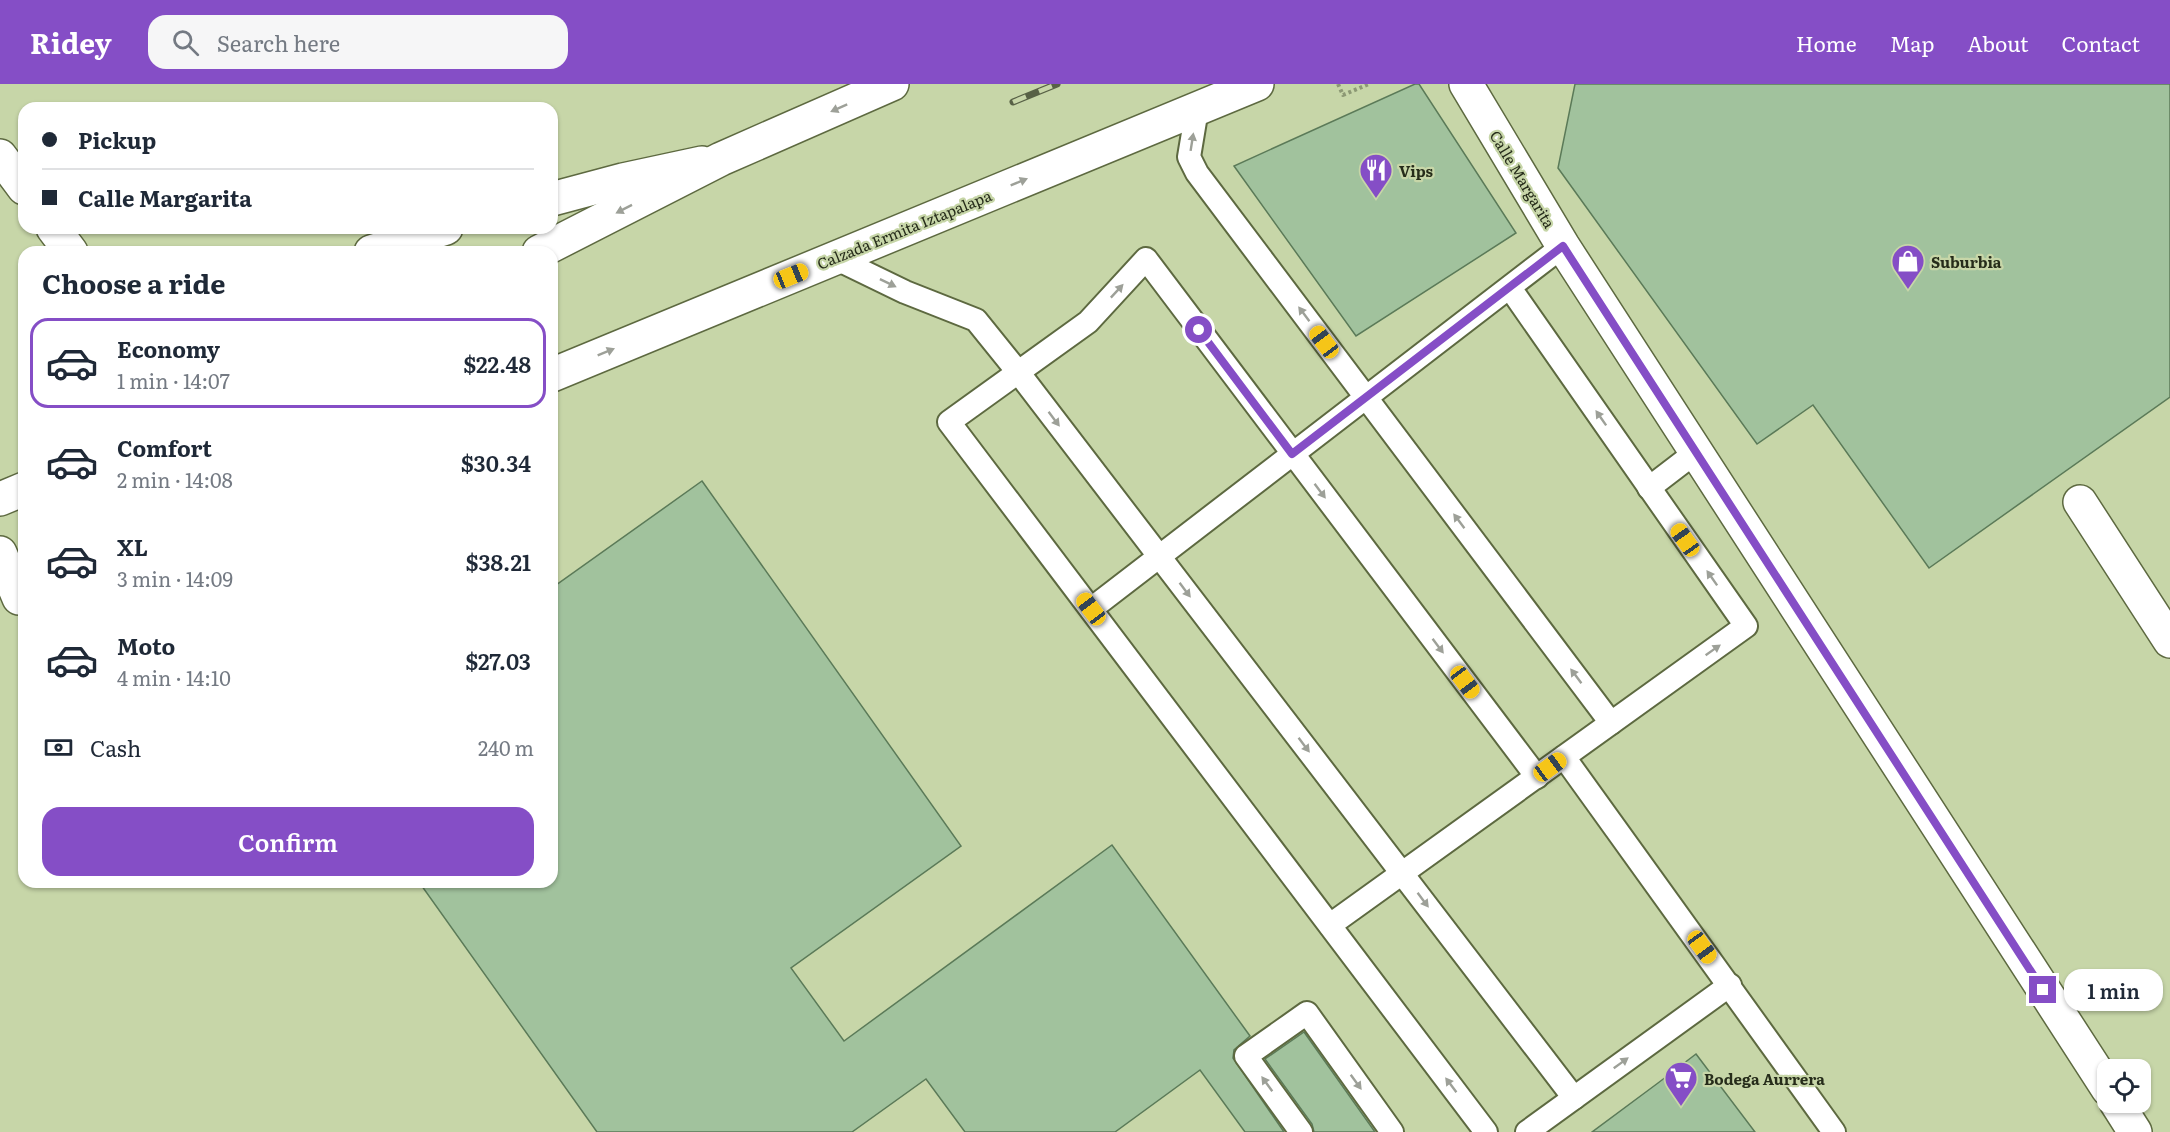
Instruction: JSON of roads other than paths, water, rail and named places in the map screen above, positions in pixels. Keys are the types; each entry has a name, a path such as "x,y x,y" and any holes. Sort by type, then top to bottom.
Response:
{"street":[{"path":"551,246 721,159 892,84"},
{"name":"Calzada Ermita Iztapalapa","path":"558,373 1257,84"},
{"name":"Calle Margarita","path":"1466,84 1563,246 2097,1072"},
{"path":"0,156 18,180"},
{"path":"558,197 622,180 721,159"},
{"path":"390,246 427,234"},
{"path":"0,499 18,492"},
{"path":"2079,502 2170,641"},
{"path":"0,553 14,600"},
{"path":"2123,1113 2135,1132"}],"lane":[{"path":"1197,109 1189,157 1197,173 1611,723"},
{"path":"1091,609 1563,246"},
{"path":"835,258 905,292 976,320 1574,1098"},
{"path":"1486,1132 949,422 1088,322 1146,259 1537,777"},
{"path":"1330,925 1746,627 1510,288"},
{"path":"1649,488 1696,452"},
{"path":"1564,757 1834,1132"},
{"path":"1527,1132 1730,985"},
{"path":"1301,1132 1246,1056 1307,1012 1392,1132"}],"railway":[{"path":"1013,102 1057,84"}],"place":[{"name":"Vips","path":"1376,199"},
{"name":"Suburbia","path":"1908,290"},
{"name":"Bodega Aurrera","path":"1681,1107"}]}
